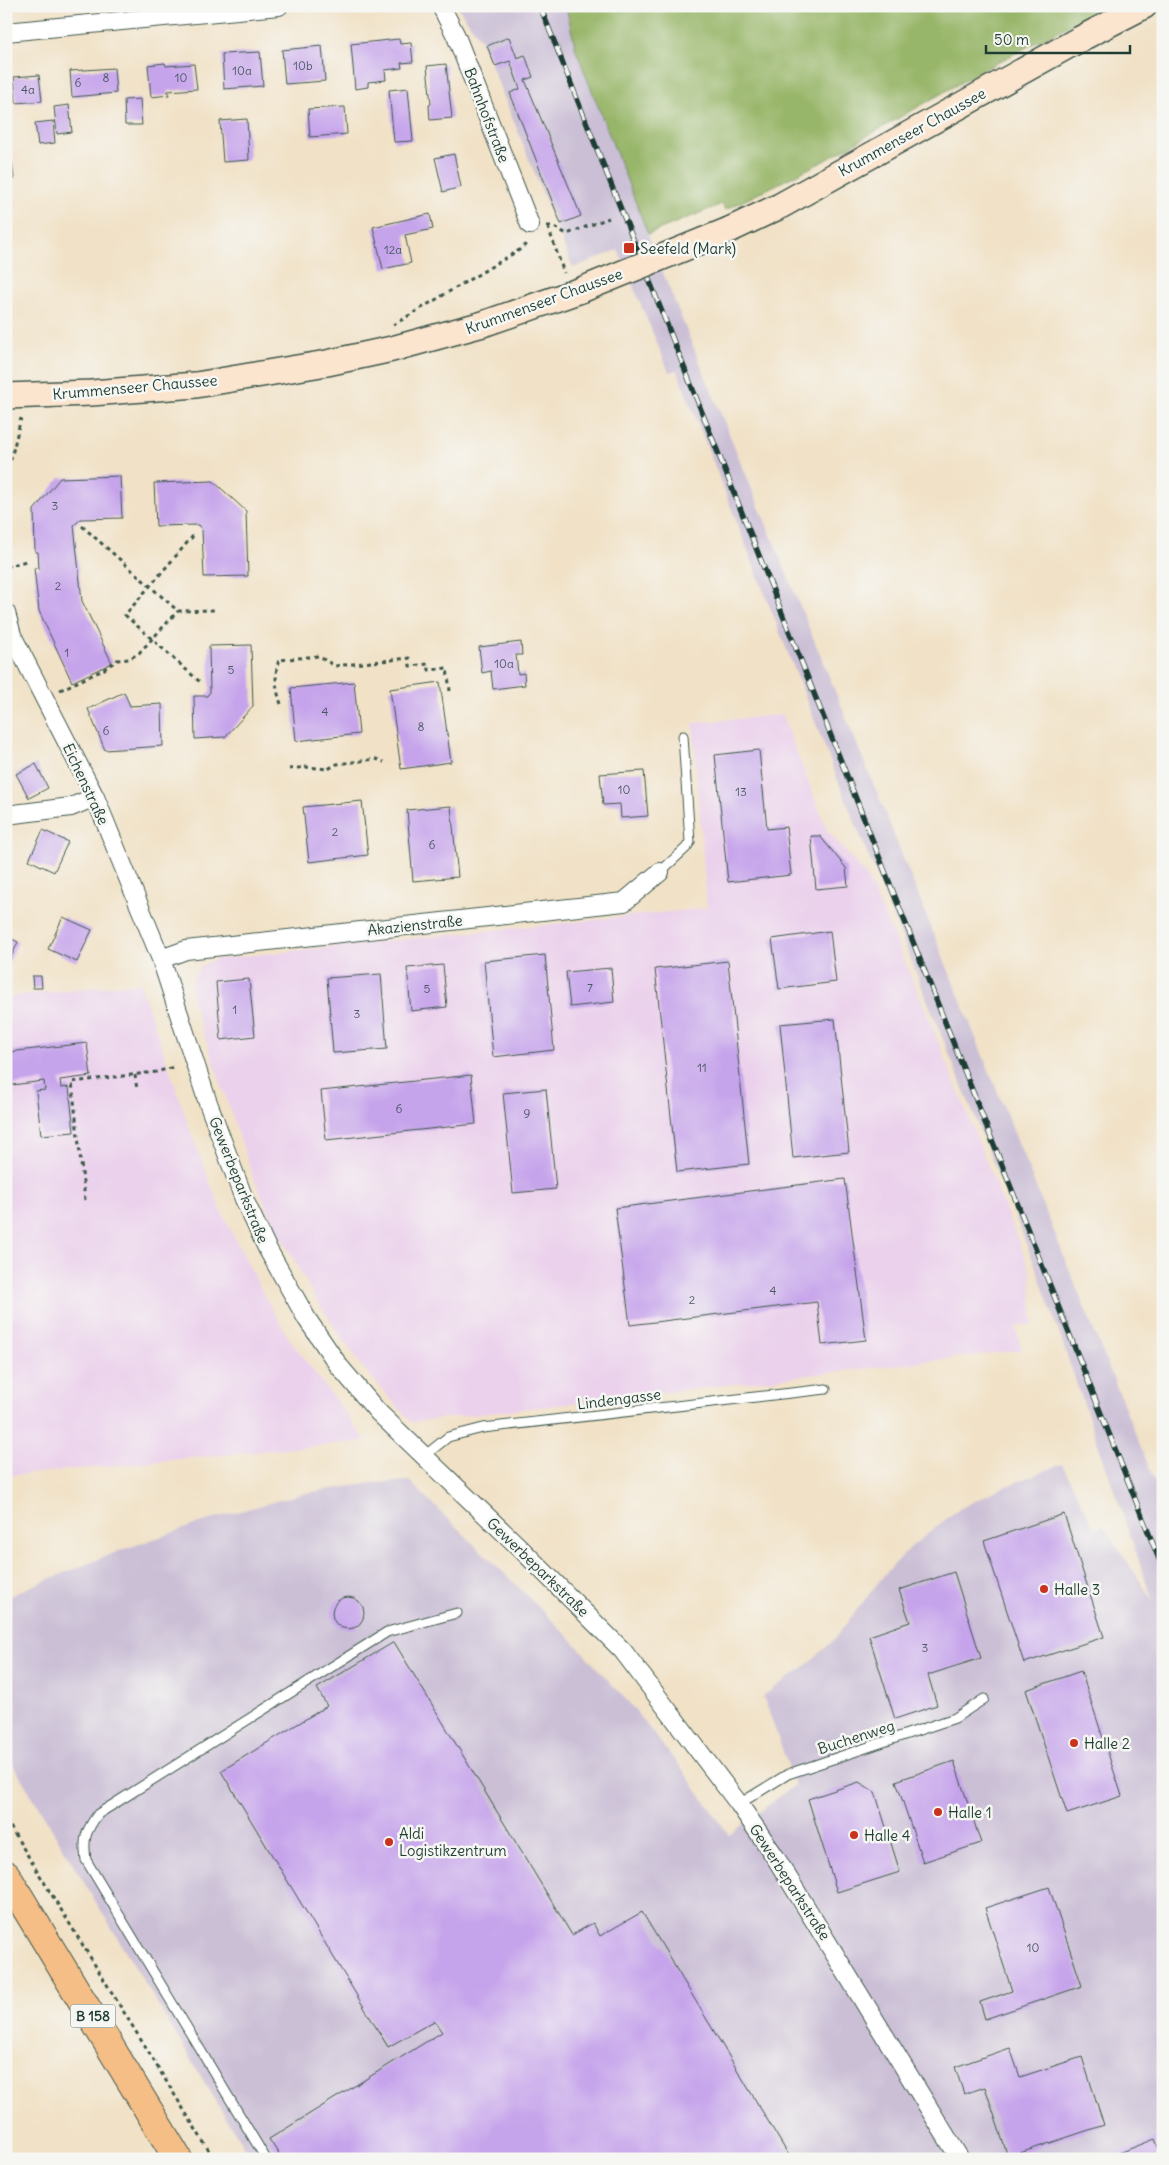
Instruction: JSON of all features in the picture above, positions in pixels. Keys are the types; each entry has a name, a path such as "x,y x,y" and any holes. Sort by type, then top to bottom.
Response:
{"main road":[{"name":"Krummenseer Chaussee","path":"14,395 91,393 196,385 327,363 392,349 483,324 574,285 729,230 780,206 1080,39 1144,6"},
{"name":"B 158","path":"6,1875 178,2159"}],"street":[{"path":"6,32 278,6"},
{"name":"Bahnhofstraße","path":"441,6 539,225"},
{"name":"Eichenstraße","path":"6,613 9,636 44,697 95,797 161,958"},
{"path":"6,815 71,807 95,797"},
{"name":"Akazienstraße","path":"161,958 186,950 624,902 660,872"},
{"name":"Gewerbeparkstraße","path":"161,958 207,1100 244,1199 267,1248 307,1319 339,1366 378,1412 519,1547 623,1651 739,1804 774,1855 823,1932 960,2159"}],"lane":[{"path":"660,872 690,842 683,736"},
{"name":"Lindengasse","path":"423,1457 448,1437 483,1428 826,1389"},
{"path":"266,2159 86,1860 84,1842 88,1828 98,1814 386,1632 457,1613"},
{"name":"Buchenweg","path":"739,1804 788,1774 956,1718 984,1699"}],"path":[{"path":"539,225 552,226 567,234 609,218"},
{"path":"539,225 574,285"},
{"path":"388,329 399,320 521,249 531,240 539,225"},
{"path":"6,466 10,462 22,409 14,395"},
{"path":"82,526 151,585 178,611 214,610"},
{"path":"193,536 125,614 200,682"},
{"path":"6,567 26,561"},
{"path":"44,697 103,670 116,660 129,660 139,653 178,611"},
{"path":"281,704 275,669 279,660 318,656 335,666 409,658 410,666 428,664 428,670 447,668 450,692"},
{"path":"289,769 307,767 328,769 337,764 376,759 384,762"},
{"path":"84,1200 72,1082 156,1072 174,1067"},
{"path":"135,1075 137,1090"},
{"path":"6,1820 214,2159"}],"shaded area":[{"path":"457,6 566,6 576,50 667,283 875,788 1163,1502 1163,2159 251,2159 6,1753 6,1598 119,1551 212,1519 305,1493 373,1483 409,1481 570,1638 629,1703 684,1772 729,1835 795,1785 763,1696 805,1666 832,1642 884,1575 912,1546 959,1509 999,1489 1062,1464 1095,1529 1104,1526 1153,1601 1037,1270 845,798 677,370 669,372 618,250 573,268 481,40"},
{"path":"782,715 827,830 867,877 873,890 922,1001 1031,1273 1033,1325 1015,1326 1022,1350 411,1422 360,1364 315,1298 277,1229 254,1179 193,1003 191,991 193,979 199,969 208,962 217,959 707,908 693,723"},
{"path":"140,983 194,1141 221,1211 288,1337 366,1441 6,1476 6,997"}],"green space":[{"path":"566,6 1107,6 979,72 824,161 725,210 722,204 648,234 576,50"}],"building":[{"path":"509,37 517,58 525,55 533,77 525,80 581,216 561,224 510,93 520,89 510,61 495,66 487,46"},
{"path":"399,39 400,44 411,43 413,62 401,63 402,68 385,70 386,80 368,82 368,87 355,89 351,44"},
{"path":"322,46 325,81 285,84 282,50"},
{"path":"260,52 263,86 224,89 222,54"},
{"path":"165,63 166,66 194,64 197,89 168,91 169,95 151,97 148,65"},
{"path":"446,64 452,118 430,120 429,105 431,104 427,66"},
{"path":"114,68 116,93 72,97 70,71"},
{"path":"39,75 42,101 16,103 14,77"},
{"path":"408,88 413,141 394,142 389,90"},
{"path":"140,99 142,125 125,125 124,100"},
{"path":"69,105 72,132 57,134 54,107"},
{"path":"345,107 347,134 310,137 308,109"},
{"path":"247,119 249,160 223,162 220,121"},
{"path":"53,121 55,143 38,145 35,123"},
{"path":"454,154 461,187 443,192 435,158"},
{"path":"12,162 14,179 6,180 6,163"},
{"path":"430,214 433,229 405,235 411,263 383,269 373,227"},
{"path":"120,476 122,518 81,519 74,525 82,601 112,663 72,682 39,611 34,568 39,568 38,552 35,552 34,510 60,478"},
{"path":"213,481 246,511 248,576 204,577 202,530 198,525 156,526 154,483"},
{"path":"521,642 522,655 516,655 518,674 524,673 525,685 493,689 491,671 482,673 479,647"},
{"path":"251,645 253,706 225,737 195,739 194,696 207,696 210,692 209,646"},
{"path":"354,682 359,734 296,741 291,688"},
{"path":"440,682 451,762 401,769 390,689"},
{"path":"124,692 130,706 162,704 163,746 105,750 88,709"},
{"path":"759,750 767,829 786,827 791,875 728,882 715,755"},
{"path":"36,764 48,788 29,798 16,774"},
{"path":"644,771 648,816 621,818 620,804 603,805 600,774"},
{"path":"362,801 368,855 309,862 303,807"},
{"path":"451,806 458,877 413,881 407,810"},
{"path":"43,830 68,842 54,872 29,860"},
{"path":"811,836 820,836 846,868 848,886 816,889"},
{"path":"63,917 92,930 77,962 48,949"},
{"path":"830,931 836,982 779,989 772,939"},
{"path":"6,936 18,942 6,968"},
{"path":"545,955 554,1050 493,1057 484,961"},
{"path":"728,961 749,1164 677,1172 655,969"},
{"path":"443,965 447,1007 411,1011 407,968"},
{"path":"611,968 614,1002 570,1007 566,972"},
{"path":"381,974 387,1049 333,1053 327,978"},
{"path":"32,976 41,976 42,988 33,988"},
{"path":"249,979 255,1036 221,1040 216,982"},
{"path":"835,1019 849,1152 793,1158 780,1024"},
{"path":"87,1043 91,1076 60,1080 61,1088 69,1087 74,1132 41,1135 36,1091 45,1090 44,1081 12,1085 9,1052"},
{"path":"471,1075 476,1124 326,1140 321,1091"},
{"path":"546,1089 556,1189 513,1193 503,1093"},
{"path":"845,1179 866,1340 822,1345 817,1302 630,1325 615,1208"},
{"name":"Halle 3","path":"1064,1514 1104,1637 1024,1663 984,1541"},
{"path":"954,1572 981,1658 928,1675 937,1705 895,1719 869,1636 910,1622 899,1590"},
{"path":"348,1597 354,1598 359,1602 363,1607 363,1619 359,1624 354,1628 348,1629 342,1628 337,1624 333,1619 332,1613 333,1607 337,1602 342,1598"},
{"name":"Aldi Logistikzentrum","path":"394,1642 572,1935 593,1923 600,1936 642,1912 791,2159 282,2159 269,2139 442,2032 434,2021 388,2047 221,1771 327,1706 317,1688"},
{"name":"Halle 2","path":"1081,1671 1122,1796 1067,1814 1026,1690"},
{"name":"Halle 1","path":"954,1761 981,1843 923,1862 896,1781"},
{"name":"Halle 4","path":"859,1782 875,1792 900,1872 837,1892 808,1799"},
{"path":"1049,1887 1082,1986 985,2019 980,2002 1012,1991 985,1908"},
{"path":"1010,2048 1020,2077 1082,2057 1104,2125 1008,2157 985,2087 964,2094 955,2067"},
{"path":"1155,2139 1163,2159 1104,2159"}],"railway":[{"path":"540,6 1163,1569"}],"place":[{"name":"Seefeld (Mark)","path":"629,248"},
{"name":"Halle 3","path":"1044,1589"},
{"name":"Halle 2","path":"1074,1743"},
{"name":"Halle 1","path":"938,1812"},
{"name":"Halle 4","path":"854,1835"},
{"name":"Aldi Logistikzentrum","path":"389,1842"}]}
